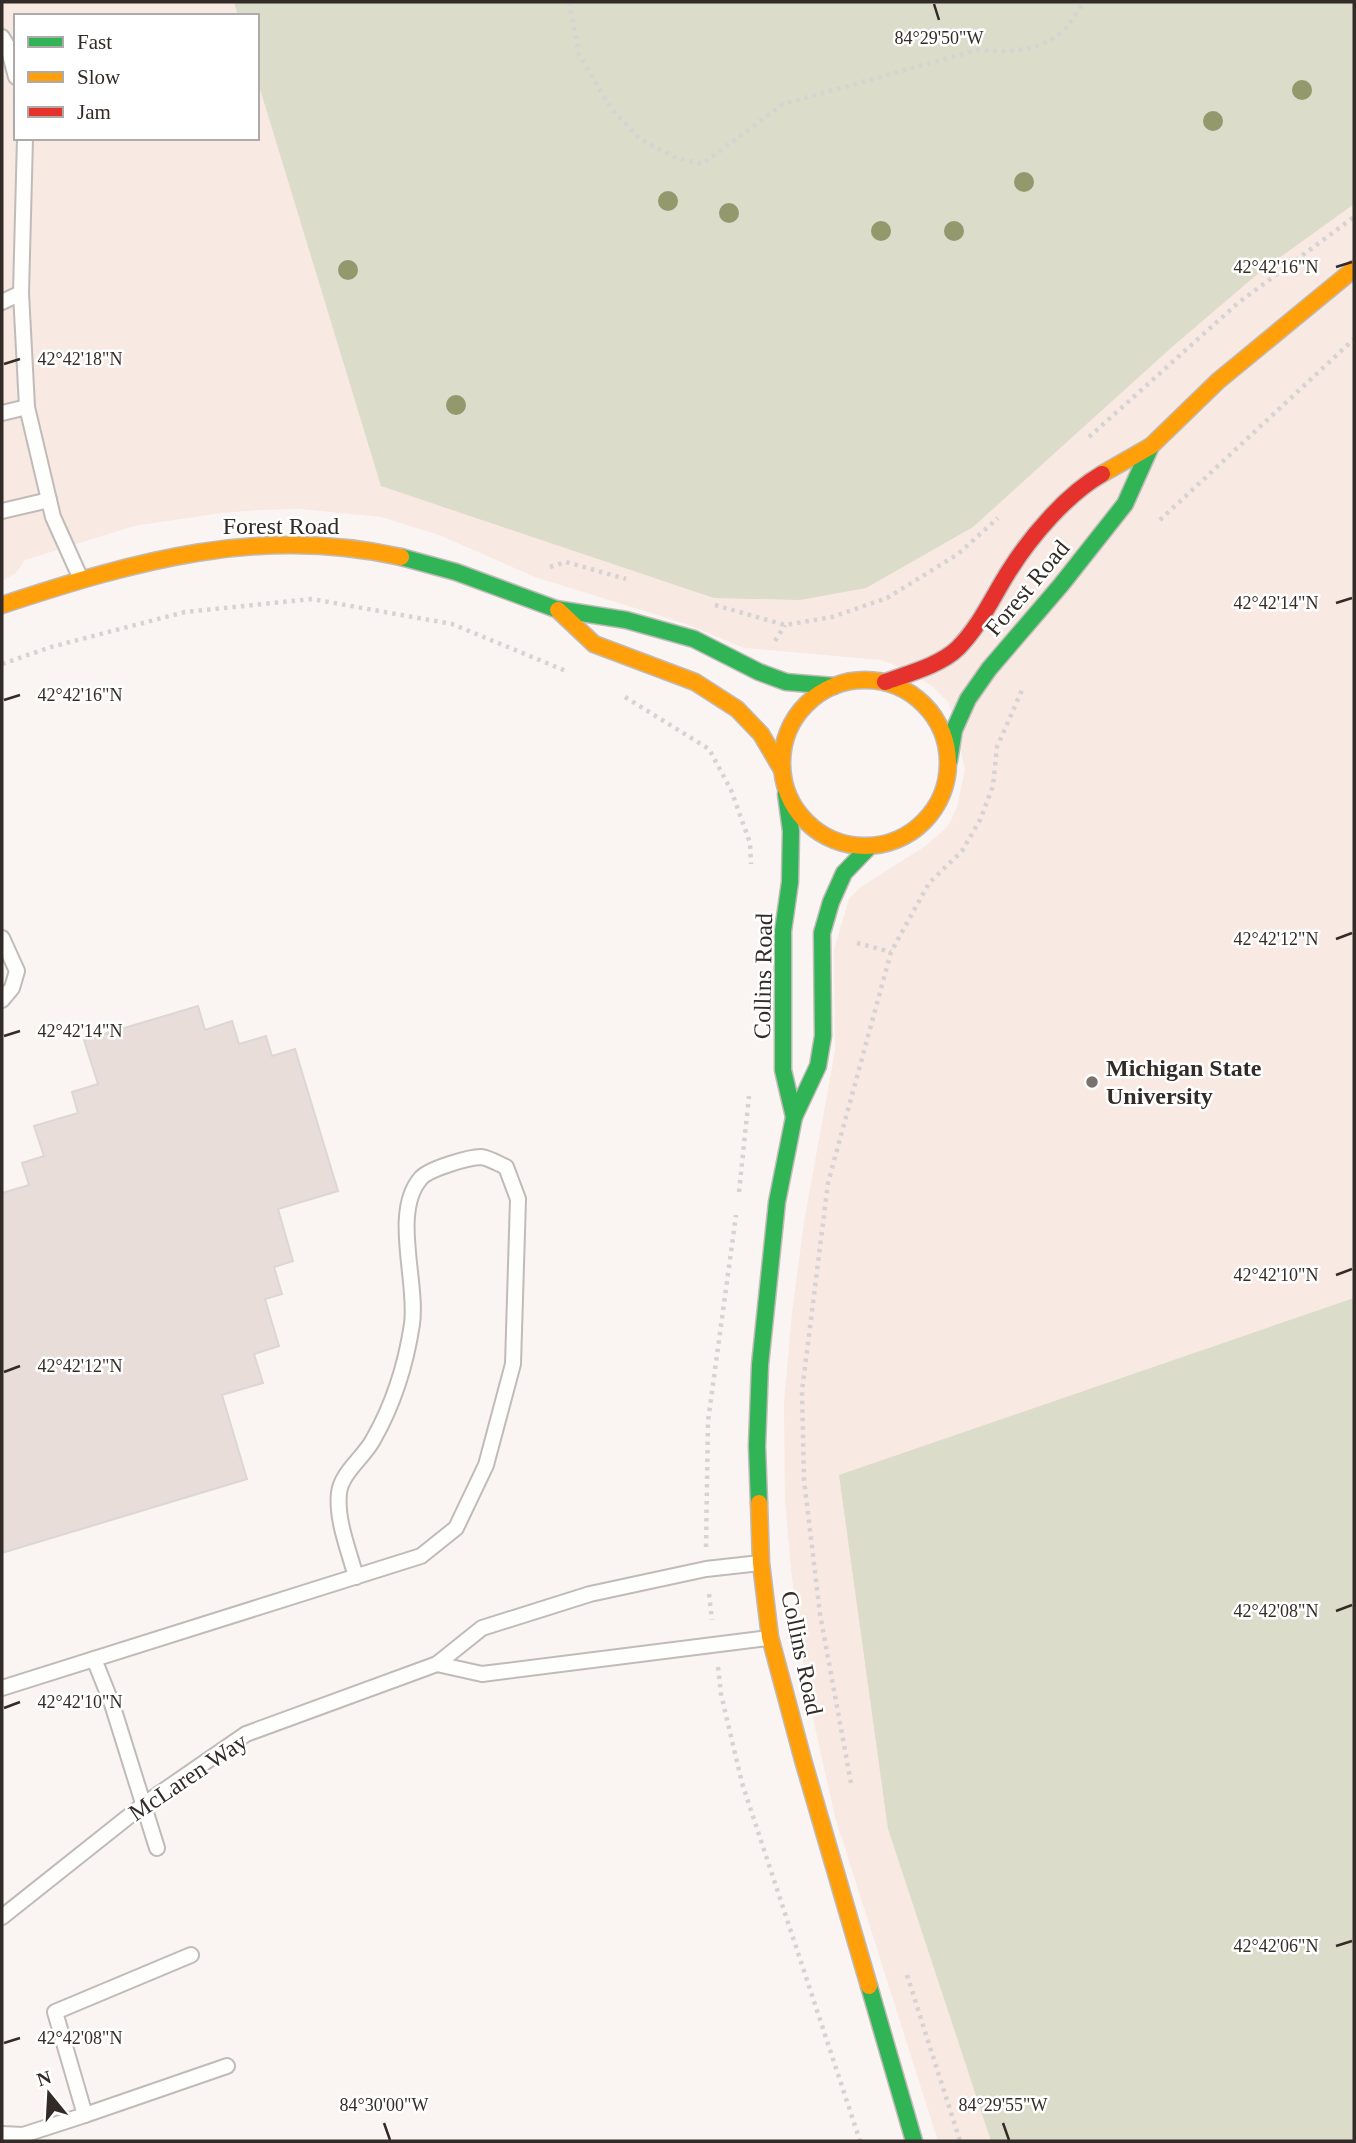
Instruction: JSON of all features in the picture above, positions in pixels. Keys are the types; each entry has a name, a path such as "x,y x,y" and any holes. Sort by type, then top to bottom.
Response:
{"street":[{"name":"Forest Road","path":"885,682 924,668 957,649 981,618 1010,569 1035,534 1088,482 1151,446 1218,381 1354,270"},
{"name":"Forest Road","path":"949,764 954,730 968,699 989,669 1061,585 1125,504 1151,446"},
{"name":"Forest Road","path":"2,605 81,579 175,555 216,548 341,547 421,561 492,584 558,610 611,617 684,635 783,681 798,685 834,686"},
{"name":"Forest Road","path":"558,610 594,644 695,682 737,709 761,734 781,768"},
{"path":"859,680 885,682 910,693 931,712 944,736 949,764 945,789 934,811 916,830 894,842 869,847 843,845 819,834 800,816 786,793 781,768 783,742 794,719 811,699 834,686 859,680"},
{"name":"Collins Road","path":"786,793 791,844 790,882 783,931 783,1070 793,1117"},
{"name":"Collins Road","path":"869,847 844,873 831,902 822,933 823,1036 818,1066 793,1117 777,1202 760,1365 757,1446 761,1563 770,1637 914,2141"}],"lane":[{"path":"2,37 8,47 14,70"},
{"path":"25,140 21,293 27,407 53,517 81,579"},
{"path":"2,302 21,293"},
{"path":"2,413 27,407"},
{"path":"2,512 49,500"},
{"path":"2,938 17,971 12,988 2,1000"},
{"path":"2,1688 356,1577 421,1556 456,1528 486,1465 513,1364 518,1199 506,1167 482,1157 452,1164 422,1177 409,1200 412,1322 397,1389 373,1441 348,1474 339,1491 341,1519 356,1577"},
{"name":"McLaren Way","path":"2,1917 143,1805 246,1734 437,1664 482,1628 590,1594 706,1569 761,1563"},
{"path":"437,1664 482,1674 770,1637"},
{"path":"94,1659 112,1704 157,1848"},
{"path":"85,2115 55,2012 191,1955"},
{"path":"2,2134 23,2135 228,2066"}],"path":[{"path":"569,2 579,54 610,107 639,139 674,157 702,164 783,104 978,50 1008,53 1040,45 1065,29 1084,2"},
{"path":"1082,443 1238,303 1354,216"},
{"path":"1158,522 1354,339"},
{"path":"708,603 785,625 832,617 887,598 957,554 999,517"},
{"path":"542,569 566,562 631,581"},
{"path":"2,664 51,647 185,612 312,599 452,624 567,671"},
{"path":"853,1793 820,1614 804,1480 802,1391 828,1183 891,952 929,883 962,851 980,820 993,786 997,747 1024,686"},
{"path":"618,693 709,749 731,790 750,843 751,869"},
{"path":"873,947 891,952"},
{"path":"738,1194 750,1086"},
{"path":"737,1207 708,1420 706,1569 721,1694 742,1783 860,2141"},
{"path":"907,1975 960,2141"}],"shaded area":[{"name":"Michigan State University","path":"2,2 1354,2 1354,2141 938,2141 835,1817 801,1651 785,1499 784,1403 792,1313 804,1222 835,1051 834,949 849,899 859,888 936,837 948,826 957,807 965,769 949,703 933,687 909,671 881,660 744,648 686,624 535,577 439,535 381,517 301,509 260,510 134,526 25,560 16,573 2,581"}],"green space":[{"path":"234,2 1354,2 1354,204 1261,271 1172,347 973,527 866,588 800,600 714,598 381,486 259,86 259,14 237,14"},
{"path":"1354,1298 1354,2141 991,2141 888,1829 839,1475"}],"building":[{"path":"198,1006 205,1030 232,1021 239,1044 266,1036 272,1056 295,1049 338,1191 278,1209 293,1261 274,1267 282,1294 265,1299 279,1346 254,1354 263,1383 222,1395 247,1479 2,1553 2,1193 29,1185 22,1163 44,1156 34,1126 78,1113 72,1092 98,1084 84,1040"}],"traffic: fast":[{"path":"949,761 954,730 968,699 989,669 1061,585 1125,504 1151,446"},
{"path":"401,557 456,572 556,609 626,620 694,639 759,672 786,682 834,686"},
{"path":"786,794 791,831 790,882 783,931 783,1070 794,1117"},
{"path":"759,1503 757,1446 760,1365 777,1202 794,1117 818,1066 823,1036 822,933 831,902 844,873 869,847"},
{"path":"869,1986 914,2141"}],"traffic: slow":[{"path":"1102,474 1151,446 1218,381 1354,269"},
{"path":"2,605 101,574 199,552 298,545 349,548 401,557"},
{"path":"558,610 594,644 695,682 737,709 761,734 781,768"},
{"path":"865,680 897,686 924,704 942,731 948,763 942,795 924,822 897,840 865,846 833,840 806,822 788,795 782,763 788,731 806,704 833,686 865,680"},
{"path":"759,1503 761,1563 770,1637 869,1986"}],"traffic: jam":[{"path":"885,682 933,664 958,648 973,630 1009,571 1039,530 1063,504 1102,474"}],"place":[{"name":"Michigan State University","path":"1092,1082"}]}
